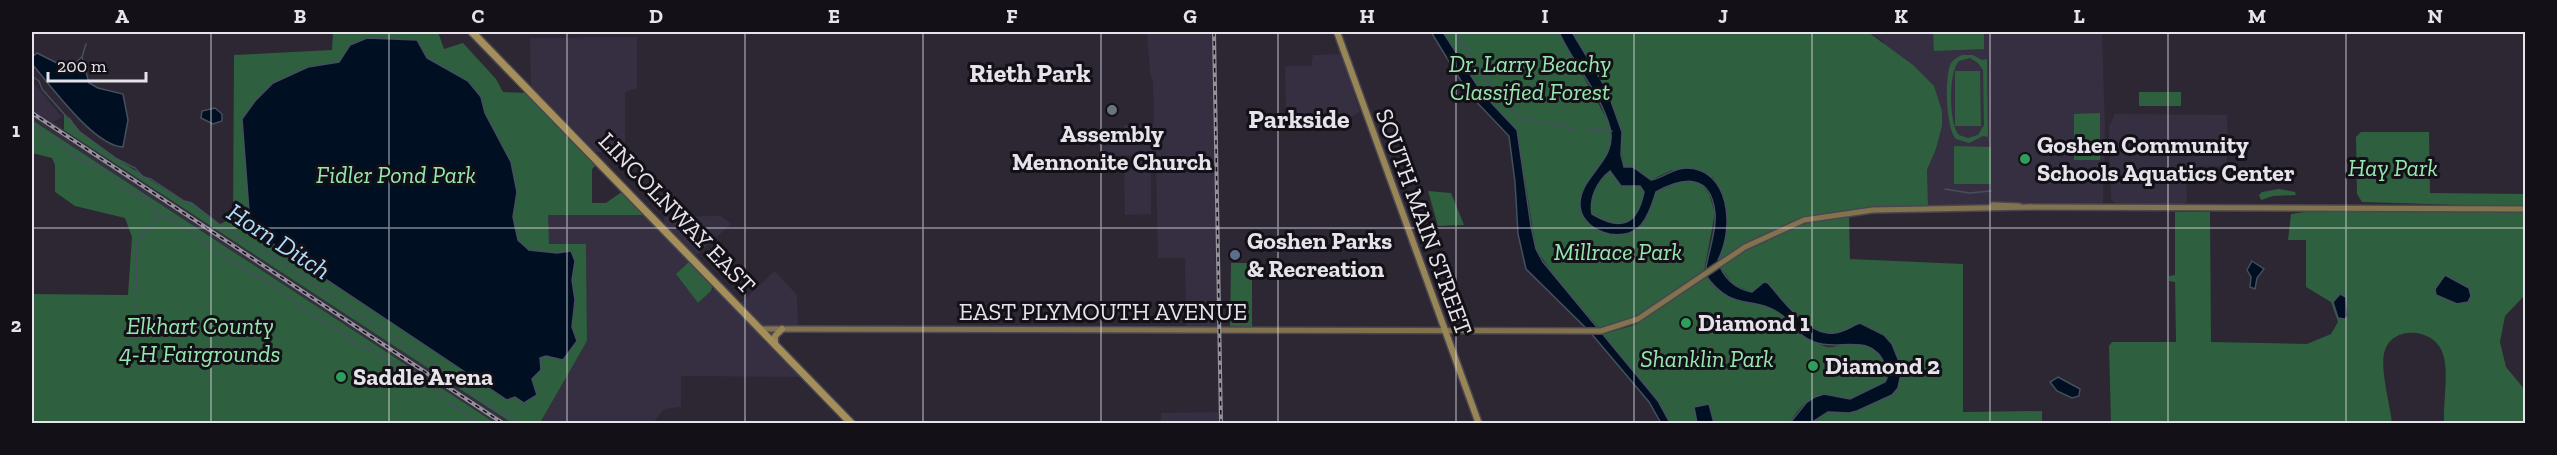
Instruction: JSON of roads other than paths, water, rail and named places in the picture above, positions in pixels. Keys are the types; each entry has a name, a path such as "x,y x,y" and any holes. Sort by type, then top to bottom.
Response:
{"highway":[{"name":"LINCOLNWAY EAST","path":"472,32 852,423"}],"main road":[{"name":"SOUTH MAIN STREET","path":"1337,32 1479,423"},
{"name":"EAST PLYMOUTH AVENUE","path":"761,329 1606,331 1638,320 1765,236 1816,217 1873,210 1982,207 2526,210"},
{"path":"775,344 775,336 782,329"}],"water":[{"path":"1431,32 1443,32 1482,93 1517,130 1531,226 1536,249 1543,262 1658,401 1670,423 1661,423 1649,402 1590,332 1526,269 1518,234 1509,136 1469,94"},
{"path":"1559,32 1572,32 1607,90 1622,132 1621,155 1624,167 1633,167 1651,180 1681,168 1701,171 1712,178 1720,189 1727,217 1723,247 1718,260 1726,277 1740,288 1752,292 1764,282 1768,283 1797,316 1815,329 1834,333 1860,323 1884,335 1892,344 1902,369 1898,388 1892,395 1857,411 1828,412 1811,423 1790,423 1806,403 1815,397 1824,394 1850,399 1885,382 1887,372 1885,365 1872,348 1854,344 1834,345 1814,342 1804,337 1783,316 1773,310 1734,299 1715,286 1705,274 1715,228 1715,213 1708,191 1702,185 1694,182 1676,183 1656,192 1641,225 1624,234 1613,235 1603,232 1586,221 1581,212 1582,192 1609,149 1610,128 1594,91","holes":["1610,171 1621,186 1640,186 1644,192 1637,212 1632,218 1626,222 1611,223 1592,214 1593,196 1605,175"]},
{"name":"Fidler Pond Park","path":"367,38 417,40 427,58 468,81 481,97 485,113 511,162 517,192 513,217 518,240 529,250 557,253 571,251 575,261 572,280 575,300 572,327 577,341 563,360 546,356 540,358 541,370 532,379 537,395 524,403 515,397 507,400 258,234 250,224 242,119 255,101 273,83 308,67 339,62 350,45"},
{"path":"37,53 69,69 82,57 89,83 98,88 123,94 128,120 123,147 99,137 61,100 32,64 32,57"},
{"path":"215,108 222,114 222,121 213,124 201,118 202,111"},
{"path":"2252,261 2264,269 2257,278 2255,289 2250,287 2251,277 2247,270"},
{"path":"2445,275 2469,288 2471,296 2468,302 2457,304 2436,295 2435,289"},
{"path":"2340,294 2346,297 2348,316 2345,319 2338,318 2333,302"},
{"path":"2058,377 2080,389 2079,396 2072,398 2057,391 2050,382"},
{"path":"1709,404 1714,423 1697,423 1694,407"}],"waterway":[{"path":"1455,32 1484,78 1520,118 1575,129"},
{"path":"82,57 86,44"},
{"name":"Horn Ditch","path":"32,76 39,81 42,89 80,132 117,159 135,168 143,177 151,179 184,201 192,203 234,236 262,249 460,382 498,411 505,412 518,424"},
{"path":"32,125 36,126 43,139 55,140 67,148 73,156 103,170 123,188 144,198 160,215 173,220 227,259 280,290 309,313 346,334 352,342 377,353 395,365 408,379 434,389 449,403 482,424"},
{"path":"1587,130 1612,131"},
{"path":"1945,189 1969,193 1991,191"},
{"path":"136,294 137,240 159,216"},
{"path":"136,302 136,340"}],"railway":[{"path":"1214,32 1221,424"},
{"path":"32,113 504,424"}],"place":[{"name":"Assembly Mennonite Church","path":"1112,110"},
{"name":"Goshen Community Schools Aquatics Center","path":"2025,159"},
{"name":"Goshen Parks & Recreation","path":"1235,255"},
{"name":"Diamond 1","path":"1686,323"},
{"name":"Diamond 2","path":"1813,366"},
{"name":"Saddle Arena","path":"341,377"}],"district":[{"name":"Rieth Park","path":"1030,73"},
{"name":"Parkside","path":"1299,119"}],"park label":[{"name":"Dr. Larry Beachy Classified Forest","path":"1530,78"},
{"name":"Hay Park","path":"2393,168"},
{"name":"Millrace Park","path":"1618,252"},
{"name":"Elkhart County 4-H Fairgrounds","path":"200,340"},
{"name":"Shanklin Park","path":"1707,359"}]}
